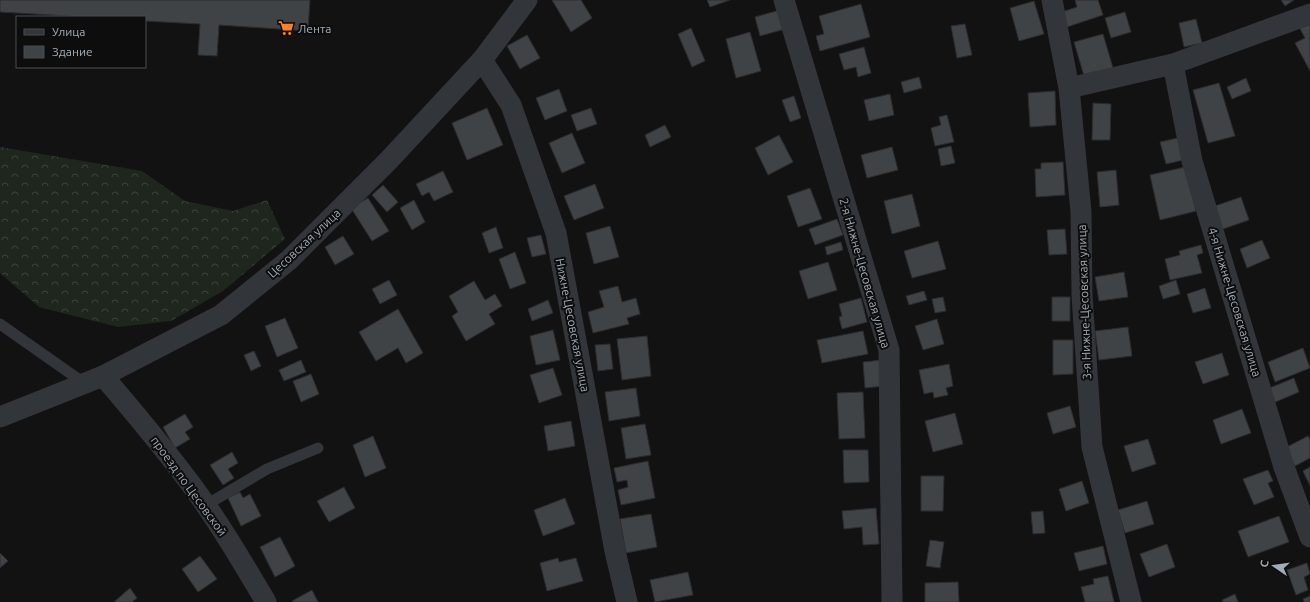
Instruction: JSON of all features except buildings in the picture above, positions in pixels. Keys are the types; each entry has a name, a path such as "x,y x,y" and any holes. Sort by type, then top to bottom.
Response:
{"street":[{"name":"Цесовская улица","path":"0,417 94,379 221,315 290,260 389,160 482,60 527,0"},
{"name":"2-я Нижне-Цесовская улица","path":"784,0 889,350 892,602"},
{"name":"3-я Нижне-Цесовская улица","path":"1052,0 1070,88 1080,212 1082,295 1092,447 1131,602"},
{"path":"1070,88 1174,64 1310,14"},
{"name":"Нижне-Цесовская улица","path":"482,60 511,105 556,233 615,551 627,602"},
{"name":"4-я Нижне-Цесовская улица","path":"1174,64 1192,162 1284,467 1310,536"},
{"name":"проезд по Цесовской","path":"94,379 163,447 206,505 266,602"}],"lane":[{"path":"0,324 94,379"},
{"path":"206,505 266,469 318,448"}],"green space":[{"path":"0,147 142,171 185,201 233,211 267,200 285,239 223,291 171,321 118,327 39,307 0,273"}],"place":[{"name":"Лента","path":"286,28"}]}
